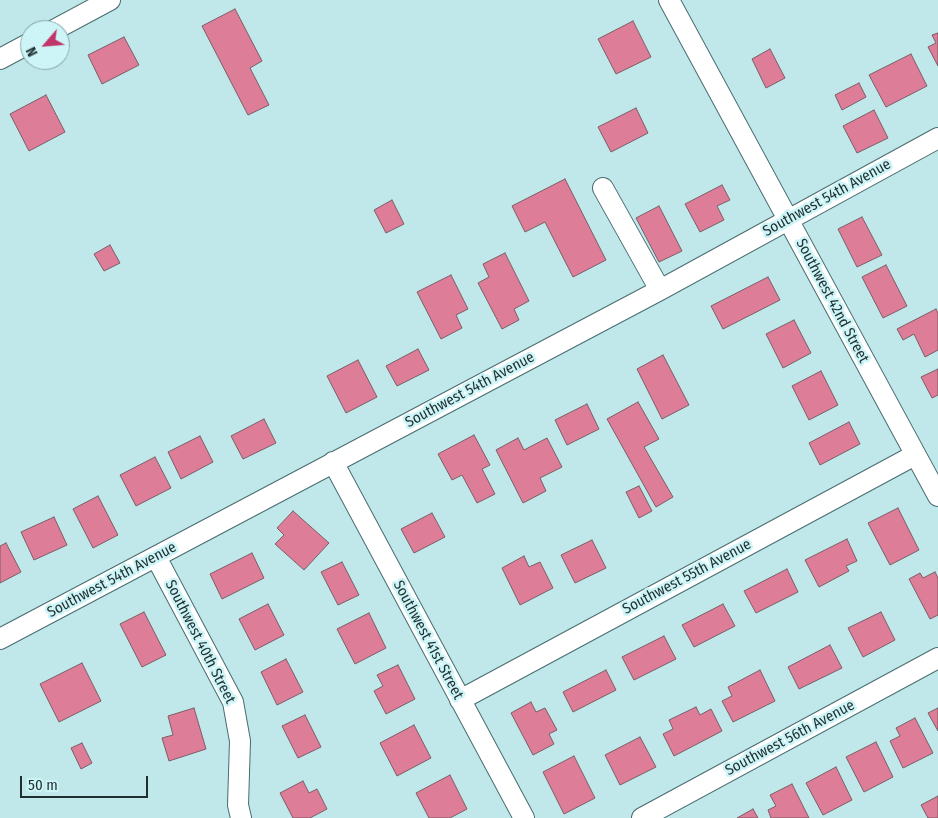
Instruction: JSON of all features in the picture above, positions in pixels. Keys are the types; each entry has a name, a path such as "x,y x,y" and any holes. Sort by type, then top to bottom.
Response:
{"street":[{"path":"70,21 110,0"},
{"name":"Southwest 42nd Street","path":"669,0 938,496"},
{"path":"0,59 20,48"},
{"name":"Southwest 54th Avenue","path":"0,639 660,290 938,138"},
{"path":"603,188 660,290"},
{"name":"Southwest 55th Avenue","path":"460,700 915,455"},
{"name":"Southwest 41st Street","path":"333,462 524,818"},
{"name":"Southwest 40th Street","path":"156,557 233,702 240,741 238,805 241,818"},
{"name":"Southwest 56th Avenue","path":"642,818 938,658"}],"building":[{"path":"235,9 262,61 250,68 269,105 248,115 202,26"},
{"path":"633,21 651,57 616,74 598,39"},
{"path":"938,33 938,66 928,47 936,43 932,35"},
{"path":"124,37 139,65 102,84 88,55"},
{"path":"770,49 785,78 766,88 752,59"},
{"path":"911,54 927,86 886,107 869,75"},
{"path":"859,83 866,97 842,110 835,95"},
{"path":"46,95 65,132 29,151 10,114"},
{"path":"636,108 648,133 611,152 598,127"},
{"path":"874,110 888,138 857,153 843,126"},
{"path":"565,179 606,260 573,277 545,222 525,232 512,206"},
{"path":"722,185 730,200 717,206 724,220 700,232 685,204"},
{"path":"392,200 404,224 386,233 374,210"},
{"path":"659,206 682,251 659,262 636,218"},
{"path":"862,217 882,255 857,267 838,229"},
{"path":"110,245 120,263 104,271 94,254"},
{"path":"505,253 529,301 514,309 519,320 502,329 478,283 489,277 483,264"},
{"path":"886,265 907,306 883,318 862,277"},
{"path":"451,275 468,309 456,315 462,328 441,339 417,292"},
{"path":"768,277 780,300 723,329 711,306"},
{"path":"936,309 938,313 938,350 925,357 914,334 903,340 897,329"},
{"path":"794,320 811,353 783,368 766,334"},
{"path":"418,349 429,370 397,386 386,366"},
{"path":"663,355 689,405 662,419 637,369"},
{"path":"358,360 377,397 346,413 327,376"},
{"path":"938,369 938,395 932,398 921,377"},
{"path":"821,371 838,405 809,420 792,386"},
{"path":"638,402 659,439 644,447 673,497 656,507 607,419"},
{"path":"587,404 599,429 567,445 555,420"},
{"path":"264,419 276,443 243,459 231,436"},
{"path":"849,422 860,444 820,465 809,443"},
{"path":"474,435 490,465 482,469 495,494 477,503 462,475 452,480 438,454"},
{"path":"200,436 213,462 181,479 168,452"},
{"path":"518,438 524,450 547,438 562,467 540,478 546,491 523,503 496,450"},
{"path":"155,457 171,488 136,506 120,475"},
{"path":"639,486 652,511 639,518 626,492"},
{"path":"98,496 118,535 93,548 73,509"},
{"path":"898,508 919,550 890,565 868,523"},
{"path":"293,511 329,543 304,570 275,544 284,535 277,528"},
{"path":"432,513 445,537 414,553 401,529"},
{"path":"54,517 67,545 34,560 21,532"},
{"path":"847,539 857,561 846,566 849,571 819,587 805,560"},
{"path":"592,540 606,568 575,583 561,555"},
{"path":"6,543 21,572 0,583 0,546"},
{"path":"252,553 264,578 222,599 210,574"},
{"path":"524,556 529,567 540,562 553,588 520,605 502,568"},
{"path":"342,562 359,595 338,605 321,572"},
{"path":"787,569 798,592 756,613 744,591"},
{"path":"935,572 938,578 938,615 930,619 909,579 920,573 923,578"},
{"path":"268,604 284,635 255,650 239,619"},
{"path":"723,604 735,626 694,647 682,625"},
{"path":"144,612 166,655 142,667 120,624"},
{"path":"881,612 895,640 863,657 848,628"},
{"path":"369,613 386,648 355,664 337,629"},
{"path":"664,636 676,659 634,680 622,657"},
{"path":"830,645 842,668 799,689 788,667"},
{"path":"286,659 303,692 277,705 261,672"},
{"path":"82,663 101,701 59,722 40,684"},
{"path":"398,665 415,699 386,714 374,691 383,686 377,675"},
{"path":"606,670 616,690 573,712 563,692"},
{"path":"760,670 775,701 733,722 722,701 732,696 728,687"},
{"path":"531,702 536,712 545,708 557,730 549,734 554,744 533,755 511,713"},
{"path":"696,707 700,715 711,709 722,731 674,756 663,734 673,729 669,720"},
{"path":"194,708 206,749 169,761 162,738 173,735 168,716"},
{"path":"938,708 938,731 928,713"},
{"path":"305,715 321,747 298,758 282,726"},
{"path":"915,718 933,753 903,768 890,741 900,736 896,728"},
{"path":"414,725 431,758 397,776 380,743"},
{"path":"640,737 656,767 620,785 605,755"},
{"path":"876,742 893,777 864,792 846,757"},
{"path":"82,743 92,763 81,769 71,748"},
{"path":"574,756 595,798 564,814 543,772"},
{"path":"836,767 852,800 823,815 806,783"},
{"path":"450,775 467,809 450,818 429,818 416,793"},
{"path":"303,781 309,793 317,789 327,809 310,818 293,818 280,793"},
{"path":"792,784 809,818 771,818 768,810 776,806 770,795"},
{"path":"938,796 938,818 928,818 921,805"},
{"path":"753,809 758,818 737,818"}]}
